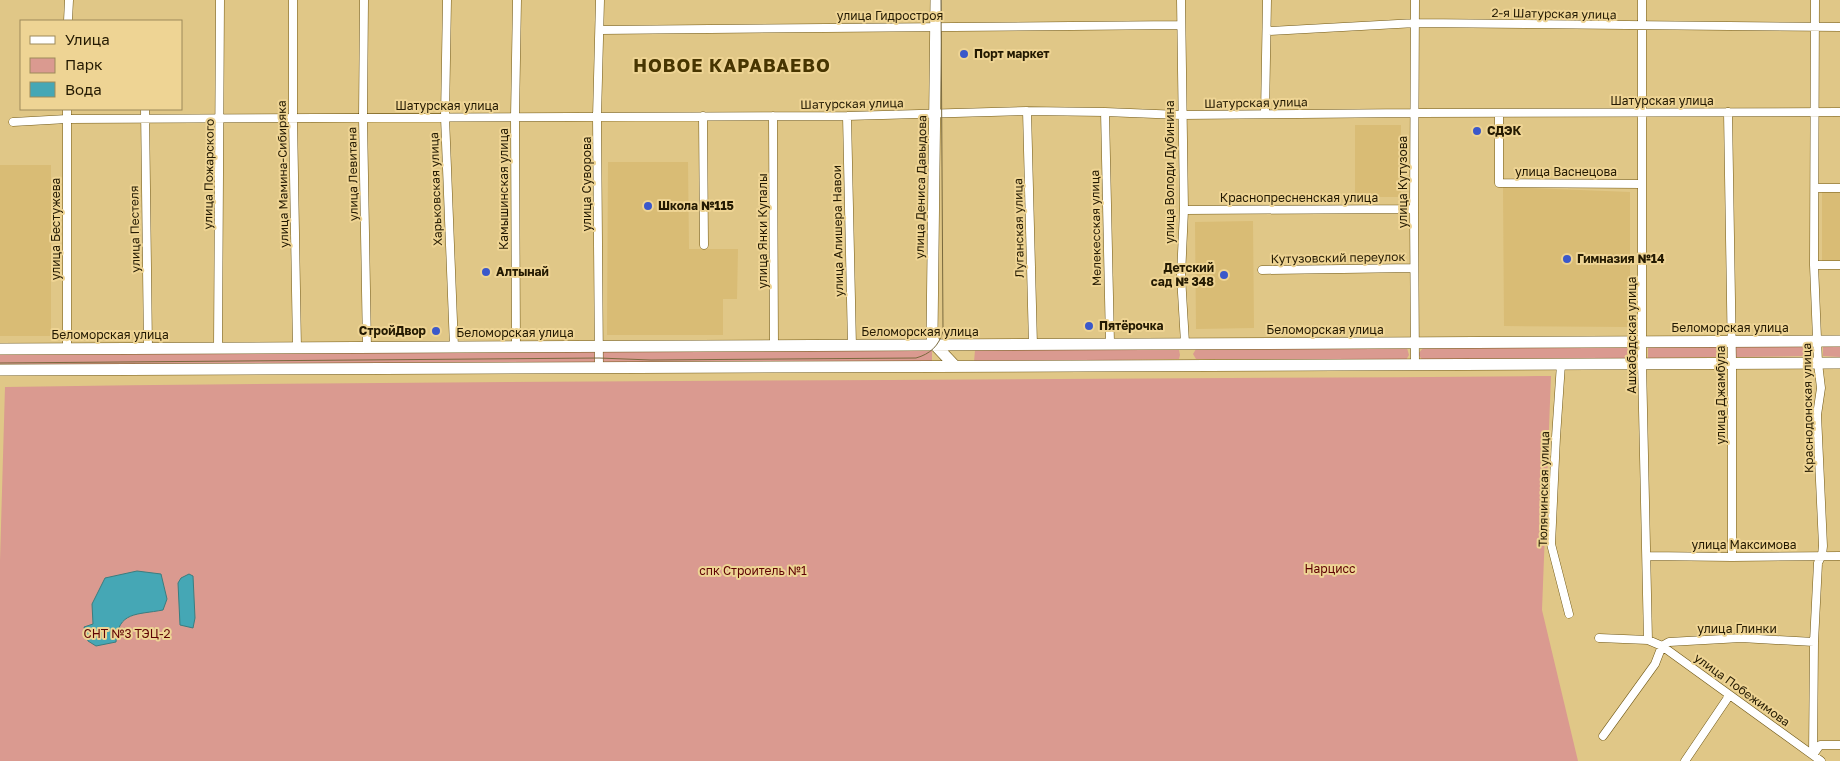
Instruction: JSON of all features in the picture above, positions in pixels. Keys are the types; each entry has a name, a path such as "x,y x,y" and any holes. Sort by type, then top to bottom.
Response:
{"main road":[{"name":"улица Дениса Давыдова","path":"936,0 932,337 936,346"},
{"name":"Беломорская улица","path":"0,349 1840,341"},
{"path":"1185,343 1185,365"},
{"path":"936,346 955,366"},
{"path":"0,370 1840,363"}],"street":[{"path":"68,20 69,0"},
{"name":"улица Пожарского","path":"218,348 220,0"},
{"name":"улица Мамина-Сибиряка","path":"293,0 292,118 297,348"},
{"name":"улица Левитана","path":"364,0 363,118 367,348"},
{"name":"Харьковская улица","path":"447,0 445,117 454,347"},
{"name":"Камышинская улица","path":"516,347 515,117 517,0"},
{"name":"улица Суворова","path":"599,368 597,117 600,0"},
{"name":"улица Володи Дубинина","path":"1181,0 1181,116 1184,210 1181,276 1185,343"},
{"path":"1265,114 1268,32 1267,0"},
{"name":"улица Кутузова","path":"1415,0 1415,364"},
{"name":"Ашхабадская улица","path":"1642,0 1642,363 1648,640"},
{"name":"Краснодонская улица","path":"1813,755 1814,642 1818,562 1822,556 1818,415 1821,388 1818,363 1814,265 1815,0"},
{"name":"2-я Шатурская улица","path":"1268,32 1416,23 1840,27"},
{"name":"улица Гидростроя","path":"600,30 1181,25"},
{"name":"улица Бестужева","path":"67,110 67,349"},
{"name":"улица Пестеля","path":"145,110 148,348"},
{"name":"Шатурская улица","path":"13,122 67,119 847,116 1027,111 1105,112 1181,116 1415,113 1840,112"},
{"name":"Луганская улица","path":"1027,111 1033,345"},
{"name":"Мелекесская улица","path":"1105,112 1110,343"},
{"name":"улица Джамбула","path":"1728,112 1732,341 1732,557"},
{"name":"улица Васнецова","path":"1499,113 1500,183 1642,184"},
{"path":"703,116 704,245"},
{"name":"улица Янки Купалы","path":"774,116 774,346"},
{"name":"улица Алишера Навои","path":"847,116 852,346"},
{"path":"1814,188 1840,188"},
{"name":"Краснопресненская улица","path":"1184,210 1414,209"},
{"path":"1814,265 1840,265"},
{"name":"Кутузовский переулок","path":"1262,270 1414,268"},
{"name":"Тюлячинская улица","path":"1561,364 1551,544 1569,614"},
{"name":"улица Максимова","path":"1647,556 1840,556"},
{"path":"1599,638 1648,640"},
{"name":"улица Глинки","path":"1662,646 1669,642 1741,638 1814,642"},
{"name":"улица Побежимова","path":"1648,640 1662,646 1821,761"},
{"path":"1602,736 1655,664 1662,646"},
{"path":"1685,761 1729,696"},
{"path":"1813,755 1820,745 1840,745"}],"shaded area":[{"path":"1355,125 1401,125 1401,197 1355,197"},
{"name":"Школа №115","path":"608,162 688,162 689,249 738,249 737,299 723,299 723,335 607,335"},
{"path":"0,165 51,165 51,336 0,336"},
{"name":"Гимназия №14","path":"1503,187 1630,192 1630,327 1504,326"},
{"path":"1822,191 1840,192 1840,262 1822,262"},
{"name":"Детский сад № 348","path":"1253,221 1254,328 1196,329 1195,222"}],"green space":[{"path":"1632,345 1632,358 1423,361 1418,354 1423,348"},
{"path":"1736,345 1809,345 1809,356 1736,357"},
{"path":"1823,345 1840,346 1840,357 1823,356"},
{"path":"1723,346 1723,357 1648,358 1648,347"},
{"path":"1407,348 1409,355 1406,360 1196,359 1193,354 1196,349"},
{"path":"595,350 595,365 0,366 0,352"},
{"path":"602,350 932,351 932,364 602,364"},
{"path":"975,350 1179,350 1180,355 1179,359 974,362"},
{"path":"1551,376 1542,610 1578,761 0,761 0,561 5,387 585,381"}],"water":[{"path":"137,571 161,574 167,599 163,610 130,616 121,625 116,642 96,646 88,641 84,627 93,624 92,604 105,578"},
{"path":"189,574 193,576 195,618 193,628 180,625 178,583 181,578"}],"tram line":[{"path":"0,363 599,358 651,360 916,358 930,352 943,331 941,0"}],"place":[{"name":"Порт маркет","path":"964,54"},
{"name":"СДЭК","path":"1477,131"},
{"name":"Школа №115","path":"648,206"},
{"name":"Гимназия №14","path":"1567,259"},
{"name":"Алтынай","path":"486,272"},
{"name":"Детский сад № 348","path":"1224,275"},
{"name":"Пятёрочка","path":"1089,326"},
{"name":"СтройДвор","path":"436,331"}],"district":[{"name":"НОВОЕ КАРАВАЕВО","path":"732,66"}],"park label":[{"name":"Нарцисс","path":"1330,569"},
{"name":"спк Строитель №1","path":"753,571"},
{"name":"СНТ №3 ТЭЦ-2","path":"127,634"}]}
